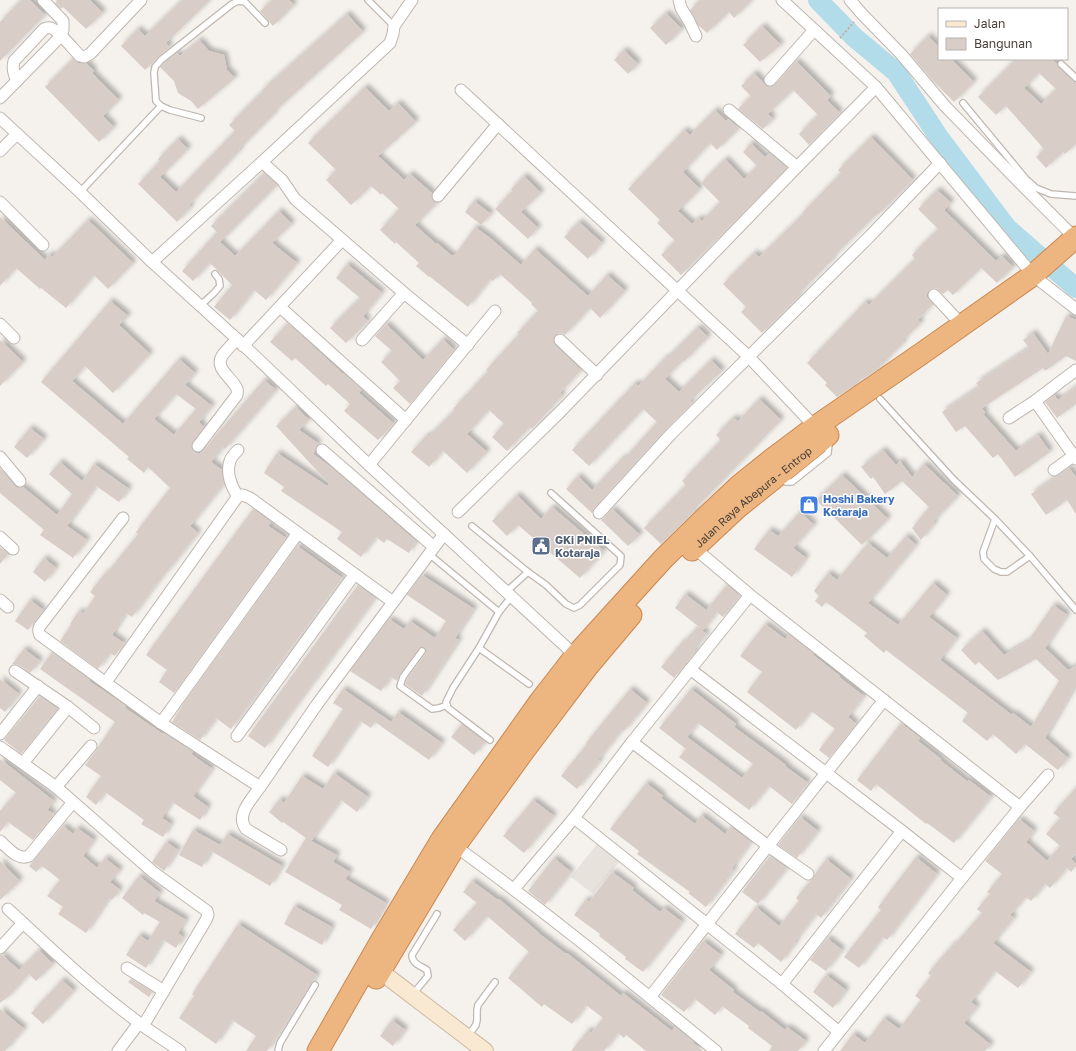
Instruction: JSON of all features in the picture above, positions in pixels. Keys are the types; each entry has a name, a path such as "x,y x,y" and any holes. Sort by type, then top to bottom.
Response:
{"highway":[{"path":"332,1051 456,846 526,748 582,661 664,559 689,544 708,515 740,485 820,432 962,325 1043,276 1074,244"},
{"name":"Jalan Raya Abepura - Entrop","path":"689,544 778,475 820,432 880,399 1043,276"},
{"path":"318,1051 442,839 541,700 582,661"}],"street":[{"path":"0,98 61,36 63,21 43,0"},
{"path":"17,81 13,72 14,61 44,29 52,28 80,56 84,57 90,54 141,0"},
{"path":"152,262 390,43 394,26 412,0"},
{"path":"679,0 681,8 696,36"},
{"path":"782,0 876,87 940,163 1043,276 1076,309"},
{"path":"850,0 901,54 945,106 1018,181 1074,244"},
{"path":"770,80 814,30"},
{"path":"458,512 597,375 876,87"},
{"path":"461,90 748,356 820,432"},
{"path":"729,110 797,167"},
{"path":"0,118 368,465 582,661"},
{"path":"438,196 498,124"},
{"path":"0,151 17,134"},
{"path":"262,162 282,180 295,200 404,293 468,345"},
{"path":"599,513 671,434 870,236 940,163"},
{"path":"0,202 44,245"},
{"path":"198,446 237,395 235,385 226,376 220,364 221,357 240,343 280,307 342,240"},
{"path":"362,340 404,293"},
{"path":"934,295 962,325"},
{"path":"280,307 406,420"},
{"path":"368,465 495,311"},
{"path":"0,324 14,338"},
{"path":"560,340 597,375"},
{"path":"1009,418 1035,401 1076,370"},
{"path":"1035,401 1075,457 1054,470"},
{"path":"238,450 230,459 229,472 234,491 238,496"},
{"path":"322,450 431,551"},
{"path":"0,457 20,481"},
{"path":"106,682 238,496 243,495 250,498 393,602"},
{"path":"124,518 40,626 38,629 40,635 161,723 260,787"},
{"path":"161,723 298,533"},
{"path":"281,850 246,829 242,824 243,813 318,703 444,534"},
{"path":"0,537 13,549"},
{"path":"689,544 1020,807"},
{"path":"237,736 354,574"},
{"path":"514,889 574,818 632,742 750,594"},
{"path":"690,669 962,878"},
{"path":"15,671 68,707 94,728"},
{"path":"0,734 38,686"},
{"path":"650,998 884,700"},
{"path":"23,763 68,707"},
{"path":"632,742 768,846 808,874"},
{"path":"56,787 92,746"},
{"path":"0,747 56,787 153,872 207,911 208,915 206,920 164,991 141,1025 118,1051"},
{"path":"824,1051 962,878 1048,775"},
{"path":"0,841 18,857 22,858 29,856 73,802"},
{"path":"574,818 782,984 839,1032"},
{"path":"782,984 902,831"},
{"path":"456,846 514,889 716,1051"},
{"path":"8,909 57,955 141,1025 180,1051"},
{"path":"0,948 23,923"},
{"path":"127,968 164,991"},
{"path":"380,972 485,1051"}],"lane":[{"path":"368,0 394,26"},
{"path":"201,118 170,110 161,106 156,101 154,85 155,67 161,60 232,4 245,2 265,23"},
{"path":"1061,64 1076,78"},
{"path":"963,103 1026,179 1036,188 1051,194 1076,196"},
{"path":"80,192 161,106"},
{"path":"200,306 220,286 219,279 215,274"},
{"path":"880,399 954,480 995,519 1030,556 1076,610"},
{"path":"472,526 546,585 566,604 574,608 580,605 620,565 621,556 552,492"},
{"path":"995,519 983,552 984,559 994,569 1007,572 1030,556"},
{"path":"431,551 499,612"},
{"path":"490,740 448,708 446,702 453,688 479,648 509,594 528,572"},
{"path":"479,648 529,684"},
{"path":"422,651 403,677 400,686 432,709 447,705"},
{"path":"412,996 428,976 427,970 413,962 412,955 437,914"},
{"path":"467,1037 476,1025 478,1005 495,982"},
{"path":"278,1051 280,1043 315,985"}],"path":[{"path":"842,36 853,23"}],"shaded area":[{"path":"601,839 623,857 593,894 571,877"}],"building":[{"path":"21,0 30,0 45,15 0,61 0,22"},
{"path":"56,0 90,0 103,13 86,29 63,7 61,9 55,3 57,1"},
{"path":"182,0 210,0 166,43 170,47 145,70 121,46 138,29 145,36"},
{"path":"272,0 289,0 294,5 273,26 260,11"},
{"path":"700,0 752,0 734,18 729,12 707,33 698,25 690,10"},
{"path":"666,13 682,29 666,45 650,28"},
{"path":"347,14 363,32 274,112 275,113 239,149 240,150 189,205 191,207 177,222 138,184 160,161 158,159 178,139 188,149 160,177 176,192 235,131 229,125 263,91 262,90"},
{"path":"762,26 781,45 760,62 743,45"},
{"path":"928,36 938,46 938,60 952,60 974,82 954,102 933,81 910,54"},
{"path":"199,40 209,51 224,55 227,70 235,78 198,109 191,101 178,93 174,81 160,67 177,53 180,56"},
{"path":"624,50 638,64 628,74 614,60"},
{"path":"73,59 78,63 86,63 94,71 92,73 119,100 103,116 114,127 99,142 45,87"},
{"path":"1015,60 1053,60 1058,67 1076,82 1076,144 1065,154 1063,152 1046,168 1036,157 1044,149 1006,106 996,115 978,97","holes":["1039,73 1056,89 1041,104 1024,88"]},
{"path":"796,61 831,96 827,100 840,113 809,145 799,134 818,115 793,90 768,114 773,119 763,129 738,109 751,96 741,86 754,73 766,86 772,87"},
{"path":"365,87 389,111 398,103 416,122 378,156 404,180 410,174 432,193 432,199 437,203 415,225 436,244 437,243 452,256 454,256 475,227 521,265 535,249 588,296 607,275 625,291 600,318 590,308 565,335 558,333 555,336 553,339 555,345 581,370 560,393 562,396 532,429 530,427 507,451 492,437 504,424 489,410 467,434 487,452 467,473 443,451 429,467 411,452 427,435 428,437 454,411 453,409 488,371 486,370 519,334 517,333 538,311 531,304 532,303 500,274 493,281 490,279 468,307 416,266 419,263 380,230 399,209 382,193 381,195 371,186 351,205 326,180 336,170 308,143"},
{"path":"715,110 726,121 728,119 739,128 717,150 710,143 683,172 700,189 678,211 692,224 699,218 702,221 720,202 701,183 725,159 744,179 757,166 743,152 751,143 765,157 770,153 787,168 681,275 661,255 675,241 657,223 660,220 628,189 684,130 690,135"},
{"path":"871,137 913,180 832,258 833,259 797,296 798,297 762,333 741,312 746,307 723,284 754,253 759,257 803,214 802,213 841,173 838,170"},
{"path":"264,173 277,185 220,242 235,256 279,211 292,224 272,243 297,263 266,300 254,290 230,320 214,307 232,285 210,263 193,281 182,271 217,232 211,226"},
{"path":"524,176 541,193 521,212 538,228 528,239 495,209"},
{"path":"937,190 951,203 944,210 996,261 1002,256 1013,267 997,283 981,268 953,295 948,290 943,294 936,288 930,290 927,293 927,297 933,304 918,320 921,323 902,341 904,342 878,369 863,379 862,378 857,384 837,397 825,385 827,383 807,363 865,302 869,305 915,259 912,255 938,229 918,209"},
{"path":"474,201 491,214 481,225 465,212"},
{"path":"0,217 45,260 49,254 52,257 88,220 133,263 108,289 94,275 66,308 41,288 40,289 16,268 0,286"},
{"path":"579,222 602,243 588,259 564,237"},
{"path":"347,264 382,293 363,316 368,321 346,343 330,328 360,298 336,278"},
{"path":"110,301 128,316 119,325 150,354 113,393 85,366 72,381 123,424 179,359 195,373 185,385 212,406 199,422 204,427 191,445 192,449 197,453 204,450 264,380 276,390 225,449 223,447 211,462 222,470 224,484 190,526 198,533 163,575 132,617 126,613 112,635 124,643 115,656 110,653 98,669 60,641 79,611 83,614 95,596 90,592 138,534 136,532 170,488 148,467 144,473 127,459 129,457 41,382","holes":["176,394 196,409 174,435 154,419"]},
{"path":"1066,316 1076,320 1076,361 1066,356 1045,371 1043,368 982,408 985,413 983,414 1016,451 1038,435 1050,452 1015,477 998,454 993,458 965,426 956,432 942,412 979,387 976,383 1029,348 1023,340 1033,333 1048,354"},
{"path":"288,323 342,373 362,389 359,393 394,424 378,440 344,411 350,404 328,384 326,386 295,358 292,361 270,342"},
{"path":"386,324 423,360 443,339 454,350 410,404 393,388 400,381 381,362 392,351 375,336"},
{"path":"698,327 708,337 665,379 679,392 711,360 722,371 690,401 692,403 666,429 594,508 592,513 566,489 578,476 592,490 622,458 624,459 657,422 643,409 589,466 572,450 635,383 638,386"},
{"path":"0,340 23,362 0,386"},
{"path":"1076,387 1076,404 1057,418 1045,402 1054,395 1058,400"},
{"path":"759,399 781,420 693,511 694,512 661,544 644,528 686,485 682,481 721,440 716,435 733,418 738,421"},
{"path":"296,407 309,420 299,430 319,444 316,446 313,454 331,467 416,541 409,553 387,539 384,543 376,537 361,557 337,539 342,532 281,491 284,487 264,473 277,453 327,486 329,484 276,426"},
{"path":"30,428 44,439 27,458 14,447"},
{"path":"883,450 896,465 900,461 912,477 924,464 958,496 933,522 934,524 921,540 912,528 929,507 902,481 885,494 873,477 871,479 861,467"},
{"path":"60,462 82,481 94,464 129,489 119,502 96,486 67,526 87,540 73,558 40,535 44,530 0,493 0,468 15,486 18,488 23,487 57,515 72,494 49,474"},
{"path":"1069,468 1076,477 1076,514 1067,500 1046,515 1031,494"},
{"path":"842,475 888,519 862,545 816,500"},
{"path":"517,495 541,519 552,507 604,551 580,578 518,525 507,536 492,521"},
{"path":"253,509 271,522 268,526 286,538 174,693 159,682 167,670 146,655"},
{"path":"612,509 640,535 628,546 601,520"},
{"path":"800,512 814,525 793,548 806,558 792,577 754,549 769,530 778,536"},
{"path":"906,536 916,545 868,603 898,625 933,583 947,595 929,617 957,638 940,660 1012,715 1013,713 1031,727 1059,681 1036,659 998,680 979,662 975,665 961,650 982,631 1004,655 1028,641 1053,605 1067,615 1045,648 1068,670 1076,666 1076,688 1074,688 1045,738 1068,758 1058,770 1025,744 1016,754 993,734 987,741 962,721 968,713 886,650 884,653 864,636 867,633 826,602 822,607 815,601 819,596 814,591 828,573 837,580 868,543 887,558"},
{"path":"297,546 342,578 231,729 216,718 200,740 172,722 185,701"},
{"path":"0,547 8,554 0,564"},
{"path":"44,558 56,568 45,582 33,572"},
{"path":"422,575 474,609 455,638 459,640 422,696 405,684 426,653 426,650 423,647 419,648 400,674 397,681 391,677 381,691 350,671 389,619 404,629 410,621 435,638 446,621 407,595"},
{"path":"358,585 375,598 265,748 248,736"},
{"path":"727,585 740,596 723,617 717,612 703,630 675,608 685,594 706,610"},
{"path":"30,600 43,610 28,630 15,621"},
{"path":"765,624 785,639 789,634 840,676 839,677 864,696 848,717 856,724 829,758 819,750 835,729 811,711 796,730 747,692 762,672 740,656"},
{"path":"697,627 707,634 694,650 695,652 674,678 661,667"},
{"path":"24,649 40,661 30,673 19,665 12,664"},
{"path":"52,652 90,680 89,681 126,706 125,708 193,752 191,754 212,769 193,796 208,807 200,820 172,802 162,818 171,824 163,837 141,824 144,820 105,792 96,805 86,797 101,776 85,765 115,722 40,669"},
{"path":"0,679 19,694 5,712 0,708"},
{"path":"343,689 391,722 398,712 442,743 429,760 375,722 371,728 360,721 328,767 312,756 343,709 333,703"},
{"path":"630,689 647,703 624,731 622,730 598,760 600,761 577,789 561,776"},
{"path":"691,689 736,724 734,727 808,783 792,804 769,786 749,810 679,757 686,749 659,728","holes":["698,723 753,764 742,778 687,737"]},
{"path":"40,696 58,709 21,754 4,740"},
{"path":"901,723 920,738 918,741 941,759 940,760 968,782 969,780 991,797 954,843 927,823 926,824 876,784 871,791 857,780"},
{"path":"462,724 485,742 474,755 451,737"},
{"path":"0,759 54,801 47,810 54,814 33,840 8,822 0,832 0,811 16,793 0,780"},
{"path":"334,773 368,797 357,812 341,800 311,841 337,855 333,862 350,872 345,879 386,903 371,929 339,910 342,905 285,872 306,838 283,822 282,823 269,812 280,799 284,803 302,776 323,789"},
{"path":"646,783 663,796 661,798 695,824 701,815 725,834 731,827 751,842 732,868 734,870 706,907 688,893 690,892 637,854 639,851 610,829"},
{"path":"1076,788 1076,853 1071,859 1076,866 1071,872 1067,868 1050,888 1045,884 1031,901 1026,897 1010,915 1014,918 993,943 1031,972 1018,988 995,971 971,1002 977,1007 964,1023 991,1045 985,1051 840,1051 853,1034 865,1043 884,1018 899,1029 921,1000 915,996 931,976 928,973 982,913 977,909 990,894 987,892 1002,874 985,861 1019,819 1034,831 1026,842 1047,861 1060,846 1046,834 1060,818 1053,813"},
{"path":"533,800 554,816 524,853 503,836"},
{"path":"800,817 818,831 797,858 778,845"},
{"path":"63,826 73,834 77,828 94,840 83,856 97,868 105,858 120,870 110,882 120,890 112,900 109,898 86,933 58,914 63,907 47,896 60,880 42,866 36,872 29,866"},
{"path":"193,830 220,845 227,834 282,866 270,886 211,851 202,867 179,855"},
{"path":"166,842 178,850 164,871 152,862"},
{"path":"770,856 787,868 758,904 742,892"},
{"path":"916,857 937,874 887,940 883,937 859,968 844,957 881,910 878,907"},
{"path":"554,858 571,872 545,905 528,891"},
{"path":"826,859 851,879 821,918 816,914 781,962 758,943 754,948 735,934 756,907 779,926 799,901 796,898 813,878"},
{"path":"0,861 20,881 0,900"},
{"path":"612,872 634,888 632,890 660,912 664,908 682,922 643,972 625,959 626,957 599,936 600,934 574,915 586,899 589,902"},
{"path":"139,876 160,893 154,901 186,920 178,933 183,937 176,948 163,940 146,968 126,955 139,935 148,941 160,922 144,913 143,915 122,898"},
{"path":"472,881 498,900 499,899 537,932 566,954 567,953 621,996 623,993 672,1031 675,1027 703,1051 646,1051 626,1035 624,1038 618,1033 604,1051 571,1051 588,1030 591,1033 603,1018 586,1005 572,1024 544,1004 542,1007 508,978 529,952 487,916 465,941 453,930 477,903 463,892"},
{"path":"294,906 332,927 322,945 284,924"},
{"path":"238,924 317,975 267,1051 246,1051 256,1036 232,1020 216,1044 179,1018 194,996 192,994"},
{"path":"827,938 842,950 826,971 810,960"},
{"path":"703,941 721,955 709,970 734,990 733,992 760,1012 761,1011 785,1030 787,1027 806,1041 798,1051 769,1051 772,1046 748,1028 749,1026 722,1006 715,1015 695,999 684,1012 661,995"},
{"path":"39,950 53,964 36,981 29,974 9,996 0,1003 0,955 2,955 19,970"},
{"path":"826,975 846,990 833,1008 813,992"},
{"path":"131,979 152,992 149,997 128,982"},
{"path":"62,980 74,991 43,1024 31,1013"},
{"path":"0,1009 24,1029 5,1051 0,1051"},
{"path":"392,1020 405,1030 393,1046 380,1036"}],"waterway":[{"path":"818,0 854,37 896,72 938,136 1007,228 1076,288"}],"place":[{"name":"Hoshi Bakery Kotaraja","path":"809,505"},
{"name":"GKi PNIEL Kotaraja","path":"541,546"}]}
